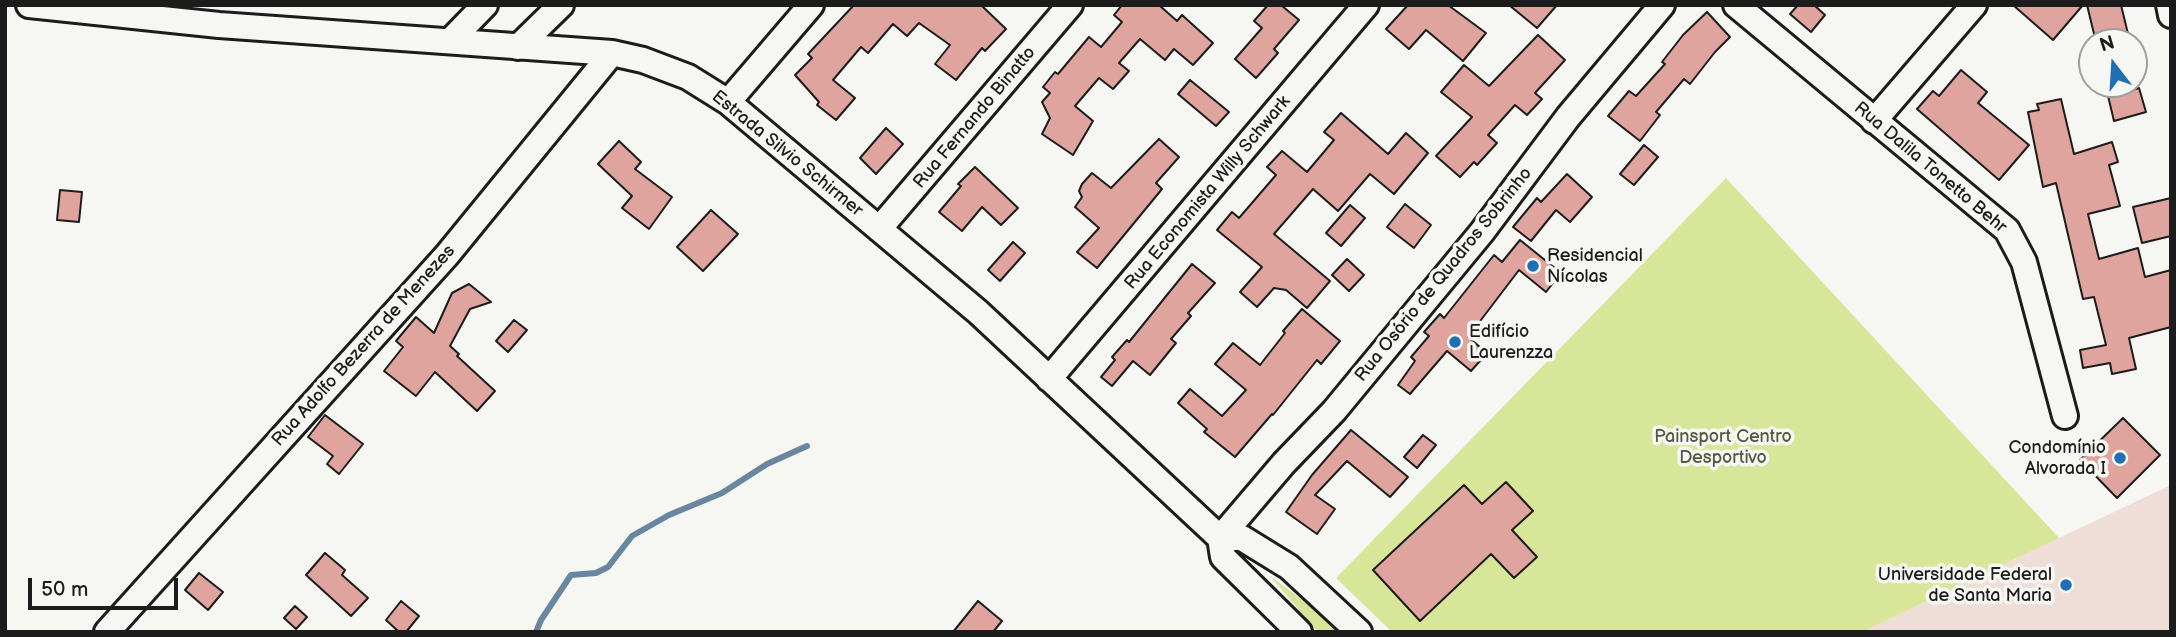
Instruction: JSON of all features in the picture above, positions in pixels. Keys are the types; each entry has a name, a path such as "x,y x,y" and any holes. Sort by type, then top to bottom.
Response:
{"street":[{"name":"Estrada Silvio Schirmer","path":"29,5 219,25 612,53 643,60 688,77 728,102 978,312 1220,538 1223,557 1299,632"},
{"path":"219,25 235,5"},
{"path":"450,41 485,5"},
{"path":"518,47 561,5"},
{"path":"728,102 811,5"},
{"name":"Rua Fernando Binatto","path":"879,229 1070,5"},
{"name":"Rua Economista Willy Schwark","path":"1049,379 1366,5"},
{"name":"Rua Osório de Quadros Sobrinho","path":"1220,538 1284,463 1334,411 1482,232 1569,117 1662,5"},
{"name":"Rua Dalila Tonetto Behr","path":"1736,5 2007,230 2024,262 2064,416"},
{"path":"1874,121 1974,5"},
{"path":"2169,5 2171,15"},
{"name":"Rua Adolfo Bezerra de Menezes","path":"107,632 447,255 612,53"},
{"path":"1220,538 1242,538 1289,567 1359,632"}],"shaded area":[{"name":"Universidade Federal de Santa Maria","path":"2171,485 2171,632 1862,632 2059,538"}],"green space":[{"name":"Painsport Centro Desportivo","path":"1726,178 2059,538 1862,632 1392,632 1336,578"},
{"path":"1270,576 1338,626 1333,632 1318,632"}],"building":[{"path":"854,5 981,5 1006,29 985,51 982,48 956,80 935,64 950,45 919,23 907,36 893,24 868,53 861,47 833,80 855,98 836,120 817,105 819,102 795,75 812,58 808,54"},
{"path":"1122,5 1159,5 1177,21 1182,15 1213,43 1193,65 1174,49 1165,60 1140,39 1119,63 1129,71 1113,89 1099,78 1075,106 1093,121 1073,155 1042,134 1050,118 1042,102 1050,93 1043,87 1055,72 1058,74 1089,37 1101,47 1122,22 1114,15"},
{"path":"1268,5 1281,5 1299,20 1274,49 1278,53 1256,78 1235,59 1262,28 1254,21"},
{"path":"1408,5 1448,5 1486,33 1463,61 1426,30 1409,49 1386,29"},
{"path":"1509,5 1557,5 1537,28"},
{"path":"1798,5 1814,5 1825,15 1811,32 1790,14"},
{"path":"2013,5 2083,5 2053,40"},
{"path":"2087,5 2121,5 2127,28 2093,28"},
{"path":"1707,12 1730,37 1690,84 1684,79 1656,112 1660,115 1640,141 1608,116 1629,91 1636,96 1665,64 1662,62 1683,35"},
{"path":"1538,35 1565,60 1535,93 1542,99 1527,115 1515,105 1488,135 1497,143 1477,165 1474,162 1460,177 1436,156 1472,117 1441,92 1464,65 1489,86"},
{"path":"1961,70 1987,92 1978,103 2029,145 1999,180 1917,109 1933,91 1939,96"},
{"path":"1190,80 1229,112 1216,126 1178,94"},
{"path":"2108,98 2142,98 2146,112 2114,121"},
{"path":"2061,99 2074,154 2112,142 2118,162 2109,165 2120,206 2088,214 2099,259 2138,248 2145,277 2171,270 2171,327 2129,338 2136,369 2112,374 2110,363 2083,368 2080,350 2106,345 2094,297 2083,299 2056,183 2043,187 2028,112 2039,110 2037,104"},
{"path":"1341,113 1388,154 1406,133 1428,153 1394,194 1370,174 1338,211 1313,189 1274,234 1330,281 1307,308 1286,290 1274,288 1257,307 1240,292 1262,267 1217,230 1232,212 1239,218 1276,175 1267,167 1282,151 1307,172 1334,140 1324,132"},
{"path":"886,128 903,144 876,174 860,158"},
{"path":"1159,139 1179,157 1156,183 1162,189 1097,268 1077,252 1099,228 1075,207 1082,197 1079,191 1082,184 1092,173 1111,188"},
{"path":"619,141 641,162 635,169 672,197 649,229 622,208 632,196 598,164"},
{"path":"1644,145 1658,157 1634,185 1620,174"},
{"path":"975,167 1018,208 1001,225 982,207 962,231 939,212 961,186 958,184"},
{"path":"1567,174 1592,197 1570,222 1556,210 1531,241 1513,227 1537,198 1541,202"},
{"path":"60,190 82,192 79,222 57,220"},
{"path":"2171,198 2171,236 2142,243 2133,207"},
{"path":"1405,204 1431,225 1414,248 1387,227"},
{"path":"1350,205 1365,218 1341,246 1326,233"},
{"path":"711,210 738,234 703,271 677,247"},
{"path":"1520,240 1561,273 1546,292 1519,270 1468,337 1487,353 1471,371 1447,351 1410,394 1398,385 1415,361 1411,357 1429,336 1424,332 1440,314 1444,318 1494,255 1502,262"},
{"path":"1013,242 1025,253 1000,281 988,270"},
{"path":"1347,259 1364,275 1349,291 1332,275"},
{"path":"1192,264 1215,283 1188,313 1191,316 1171,339 1176,343 1150,375 1133,361 1112,386 1101,377 1115,360 1112,357 1127,340 1129,342"},
{"path":"469,284 491,302 470,309 450,346 459,354 457,356 495,391 477,411 435,372 416,396 384,371 403,347 396,341 416,317 434,333 452,293"},
{"path":"1302,309 1340,341 1321,364 1317,360 1235,457 1204,432 1207,429 1178,403 1190,389 1222,416 1246,390 1215,364 1233,343 1260,365"},
{"path":"514,320 527,330 508,352 496,341"},
{"path":"325,415 363,444 339,474 327,464 333,456 308,437"},
{"name":"Condomínio Alvorada I","path":"2123,418 2160,455 2117,498 2080,460"},
{"path":"1351,430 1408,477 1390,497 1347,461 1315,495 1335,509 1317,534 1286,512 1312,475"},
{"path":"1423,435 1436,445 1417,468 1404,457"},
{"path":"1506,482 1533,511 1512,530 1537,557 1514,578 1491,554 1420,621 1373,570 1464,485 1482,504"},
{"path":"325,553 345,570 342,575 368,598 351,616 306,575"},
{"path":"199,573 223,592 208,610 185,590"},
{"path":"401,601 419,616 406,632 399,632 386,620"},
{"path":"978,601 1002,621 993,632 953,632"},
{"path":"295,606 307,617 296,629 284,618"}],"waterway":[{"path":"536,632 571,575 596,573 608,567 632,536 669,515 722,493 767,464 807,446"}],"place":[{"name":"Residencial Nícolas","path":"1533,266"},
{"name":"Edifício Laurenzza","path":"1455,342"},
{"name":"Condomínio Alvorada I","path":"2120,458"},
{"name":"Universidade Federal de Santa Maria","path":"2066,585"}]}
